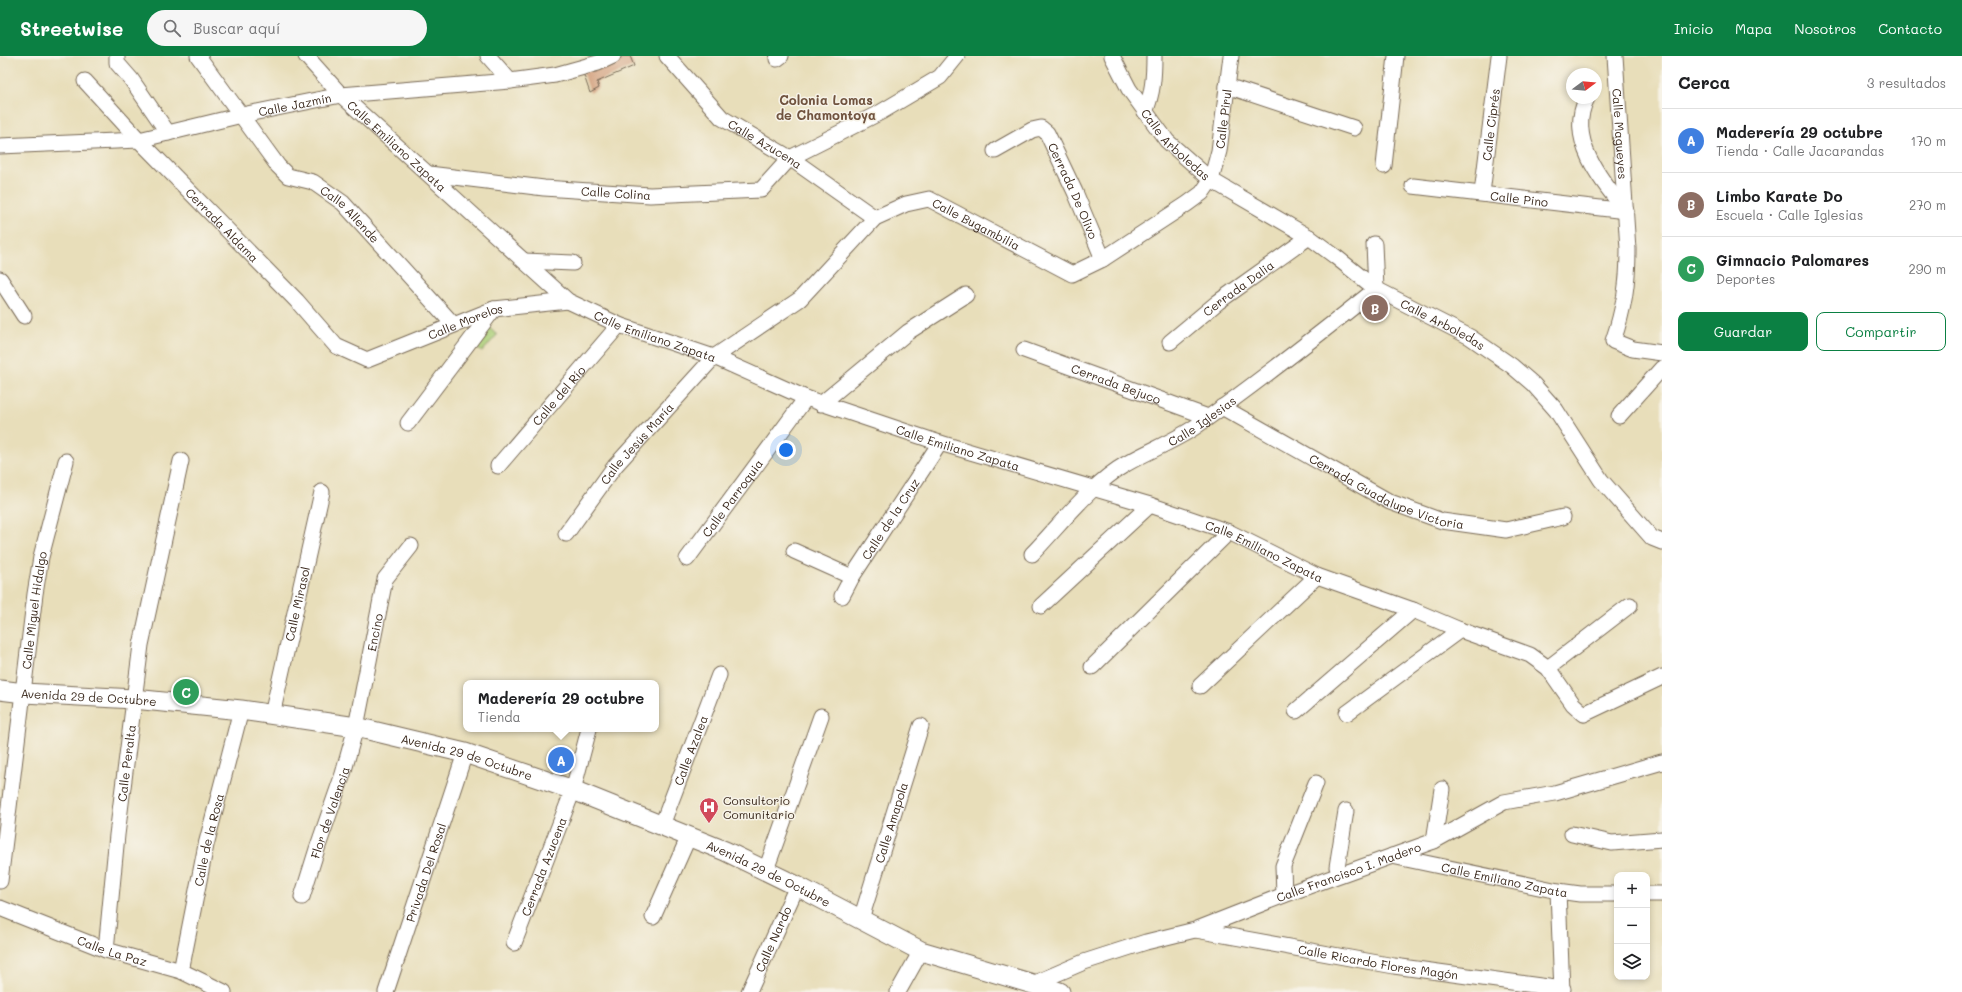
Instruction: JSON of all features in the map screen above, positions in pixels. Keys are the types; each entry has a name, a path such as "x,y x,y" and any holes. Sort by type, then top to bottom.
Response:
{"street":[{"path":"117,56 117,63 131,79 168,133"},
{"name":"Calle Allende","path":"198,56 242,115 268,154 288,176 313,182 343,203 453,324"},
{"name":"Calle Emiliano Zapata","path":"306,56 341,95 568,301 619,325 714,358 821,404 940,443 1093,490 1150,505 1229,532 1317,576 1413,610 1460,630 1530,655 1548,668 1573,704 1584,714 1662,677"},
{"path":"488,56 510,81"},
{"name":"Calle Jazmín","path":"0,146 139,140 242,115 341,95 510,81 555,75 598,63 613,56"},
{"name":"Calle Azucena","path":"667,56 722,118 790,158 875,218"},
{"path":"790,158 880,112 940,77 957,56"},
{"name":"Calle Arboledas","path":"1112,56 1129,89 1167,141 1211,180 1309,238 1336,257 1376,289 1470,337 1512,366 1533,384 1556,410 1601,480 1652,538 1662,542"},
{"path":"1145,112 1151,97 1153,85 1154,56"},
{"name":"Calle Pirul","path":"1211,180 1219,151 1231,56"},
{"path":"1384,166 1396,56"},
{"name":"Calle Ciprés","path":"1482,193 1498,56"},
{"name":"Calle Magueyes","path":"1615,56 1626,211 1628,276 1623,312 1613,341 1633,349 1662,353"},
{"name":"Cerrada Aldama","path":"85,81 139,140 297,301 336,346 367,360"},
{"path":"1227,86 1354,128"},
{"name":"Calle Magueyes","path":"1583,104 1580,119 1583,142 1599,178 1626,211"},
{"name":"Cerrada De Olivo","path":"995,151 1036,128 1042,128 1047,134 1075,192 1103,259"},
{"name":"Calle Colina","path":"429,174 544,188 658,195 761,190 790,158"},
{"name":"Calle Bugambilia","path":"714,358 800,299 875,218 906,204 929,199 1072,274 1103,259 1187,204 1202,192 1211,180"},
{"name":"Calle Pino","path":"1413,186 1626,211"},
{"name":"Cerrada Dalia","path":"1170,342 1218,302 1309,238"},
{"path":"1374,244 1376,289"},
{"path":"524,261 572,263"},
{"path":"0,280 24,316"},
{"name":"Calle Iglesias","path":"1032,554 1093,490 1125,465 1194,428 1293,355 1376,289"},
{"path":"821,404 908,332 966,295"},
{"name":"Calle Morelos","path":"367,360 453,324 494,309 568,301"},
{"path":"408,423 494,309"},
{"name":"Calle del Río","path":"498,466 619,325"},
{"name":"Cerrada Bejuco","path":"1024,350 1208,418"},
{"name":"Calle Jesús María","path":"566,534 615,466 714,358"},
{"path":"1620,416 1662,368"},
{"name":"Calle Parroquia","path":"687,559 806,398"},
{"name":"Cerrada Guadalupe Victoria","path":"1222,407 1390,502 1442,521 1506,530 1563,517"},
{"name":"Calle de la Cruz","path":"842,596 852,577 940,443"},
{"name":"Calle Miguel Hidalgo","path":"0,881 41,557 66,461"},
{"name":"Calle Peralta","path":"106,950 117,835 141,645 181,461"},
{"name":"Calle Mirasol","path":"272,715 322,492"},
{"path":"1041,606 1150,505"},
{"path":"1092,667 1229,532"},
{"name":"Encino","path":"356,727 386,579 411,546"},
{"path":"794,551 852,577"},
{"path":"1200,686 1317,576"},
{"path":"1548,668 1630,605"},
{"path":"1296,711 1413,610"},
{"path":"1347,713 1460,630"},
{"name":"Calle Azalea","path":"662,825 719,675"},
{"name":"Avenida 29 de Octubre","path":"0,690 24,693 134,699 241,710 356,727 465,753 573,790 689,836 766,870 921,951 1044,989"},
{"name":"Calle de la Rosa","path":"181,971 206,845 241,710"},
{"path":"766,870 820,716"},
{"name":"Calle Amapola","path":"861,919 921,726"},
{"name":"Flor de Valencia","path":"302,897 343,774 356,727"},
{"name":"Cerrada Azucena","path":"514,943 573,790 588,732"},
{"name":"Privada Del Rosal","path":"386,992 465,753"},
{"name":"Calle Francisco I. Madero","path":"1044,989 1084,962 1146,942 1195,930 1284,895 1434,841 1504,802 1554,793 1662,762"},
{"path":"1284,895 1283,866 1316,783"},
{"path":"1434,841 1442,789"},
{"path":"1341,874 1337,866 1346,811"},
{"path":"1572,834 1612,843 1662,839"},
{"path":"653,917 689,836"},
{"name":"Calle Emiliano Zapata","path":"1392,856 1558,892 1580,894 1614,894"},
{"name":"Calle Nardo","path":"749,992 797,886"},
{"path":"1558,892 1562,990"},
{"path":"1650,894 1662,894"},
{"name":"Calle La Paz","path":"0,908 106,950 181,971 224,992"},
{"name":"Calle Ricardo Flores Magón","path":"1195,930 1394,966 1562,990"},
{"path":"898,992 921,951"}],"green space":[{"path":"486,325 497,335 482,352 471,343"}],"building":[{"path":"610,56 630,56 634,66 597,82 599,88 590,93 581,67"}],"place":[{"name":"Limbo Karate Do","path":"1375,308"},
{"name":"Gimnacio Palomares","path":"186,692"},
{"name":"Maderería 29 octubre","path":"561,760"},
{"name":"Consultorio Comunitario","path":"709,824"}],"district":[{"name":"Colonia Lomas de Chamontoya","path":"826,106"}]}
